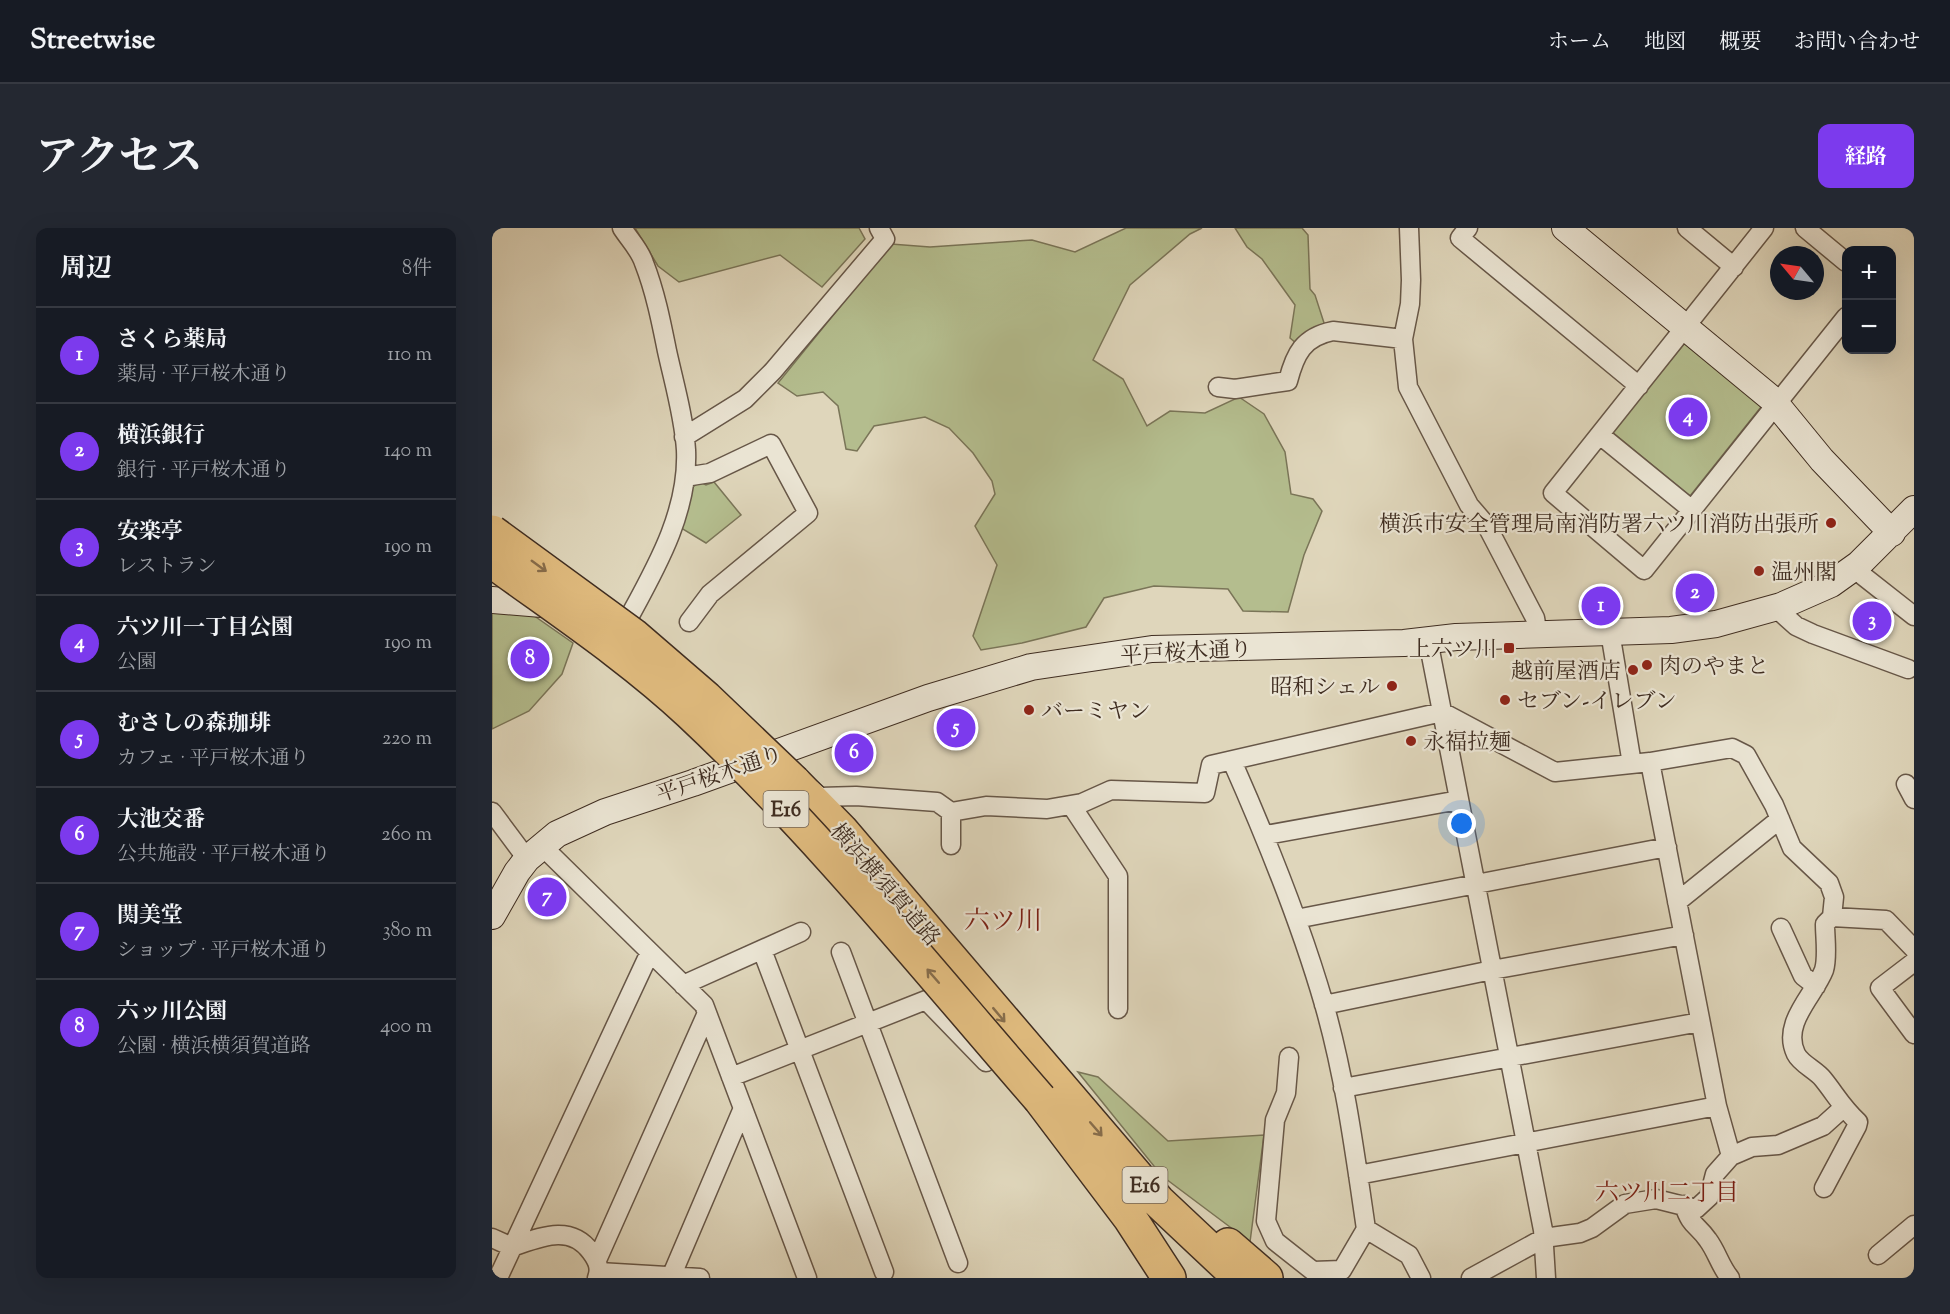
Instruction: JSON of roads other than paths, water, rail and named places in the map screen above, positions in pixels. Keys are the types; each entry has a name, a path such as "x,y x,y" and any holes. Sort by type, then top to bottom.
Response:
{"highway":[{"name":"横浜横須賀道路","path":"492,532 633,635 773,760 841,830 1049,1092 1115,1198 1170,1271 1196,1278"},
{"name":"横浜横須賀道路","path":"492,561 618,652 688,712 822,847 1049,1092 1157,1195 1252,1276"}],"main road":[{"path":"1565,228 1777,404 1822,460 1892,532"},
{"name":"平戸桜木通り","path":"492,916 517,872 557,834 605,812 928,698 1031,667 1152,649 1404,643 1456,637 1671,630 1716,624 1776,608 1831,584 1853,568 1914,509"},
{"path":"492,600 576,605 598,615 621,632 747,743 769,756"}],"street":[{"path":"621,632 658,565 668,541 685,477 684,437 658,307 644,261 622,228"},
{"path":"684,437 745,399 772,371 885,239 879,228"},
{"path":"1409,228 1410,304 1403,339 1408,387 1469,505 1486,526 1535,618 1538,635"},
{"path":"1468,228 1460,238 1639,386"},
{"path":"1687,228 1734,267"},
{"path":"1764,228 1553,493 1644,570 1842,322"},
{"path":"1817,232 1842,258"},
{"path":"1218,387 1235,389 1288,381 1295,355 1314,337 1323,333 1340,332 1403,339"},
{"path":"1600,435 1692,510"},
{"path":"685,477 710,473 771,444 808,513 710,594 689,622"},
{"path":"1853,568 1914,616"},
{"path":"1776,608 1796,626 1813,634 1908,669"},
{"path":"1610,632 1641,763 1667,847 1717,1106 1731,1156"},
{"path":"1428,640 1544,1238 1546,1278"},
{"path":"769,756 820,798 856,796 937,802 951,812 986,806 1047,809 1082,803 1111,790 1205,794 1210,765 1442,712 1555,772 1641,763 1732,748 1746,755 1774,805 1792,848 1829,883 1834,897 1832,917 1825,924 1825,968 1816,986 1807,997 1794,1028 1793,1041 1797,1056 1823,1078 1843,1108 1858,1122 1824,1188"},
{"path":"1232,761 1266,836 1296,919 1324,1005 1343,1088 1366,1229 1342,1269 1313,1271 1275,1241 1266,1221 1275,1120 1286,1093 1289,1057"},
{"path":"1266,836 1459,800"},
{"path":"1071,805 1118,876 1118,1009"},
{"path":"492,812 535,853 650,952 704,1005 807,1278"},
{"path":"951,812 951,845"},
{"path":"1677,902 1780,819"},
{"path":"1296,919 1667,847"},
{"path":"1832,917 1886,920 1914,949"},
{"path":"1781,928 1803,976 1816,986"},
{"path":"683,985 801,932"},
{"path":"1324,1005 1492,970 1684,935"},
{"path":"762,950 884,1272"},
{"path":"498,1278 650,952"},
{"path":"841,952 958,1263"},
{"path":"1914,962 1880,988 1914,1034"},
{"path":"731,1077 926,1000 986,1062"},
{"path":"598,1270 707,1013"},
{"path":"1343,1088 1701,1022"},
{"path":"1358,1175 1717,1106"},
{"path":"671,1277 743,1108"},
{"path":"1471,1278 1544,1238 1580,1233 1592,1228 1626,1204 1656,1199 1696,1209 1709,1197 1715,1174 1731,1156 1752,1147 1778,1145 1823,1126 1843,1108"},
{"path":"1684,1205 1689,1221 1709,1240 1721,1267 1730,1278"},
{"path":"1878,1255 1914,1225"},
{"path":"1366,1229 1409,1255 1421,1278"},
{"path":"492,1238 512,1247 551,1234 562,1234 577,1239 587,1247 598,1270"},
{"path":"598,1270 640,1277 700,1278"}],"place":[{"name":"六ツ川一丁目公園","path":"1688,417"},
{"name":"横浜市安全管理局南消防署六ツ川消防出張所","path":"1831,523"},
{"name":"温州閣","path":"1759,571"},
{"name":"横浜銀行","path":"1695,593"},
{"name":"さくら薬局","path":"1601,606"},
{"name":"安楽亭","path":"1872,621"},
{"name":"上六ツ川","path":"1509,648"},
{"name":"六ッ川公園","path":"530,659"},
{"name":"肉のやまと","path":"1647,665"},
{"name":"越前屋酒店","path":"1633,670"},
{"name":"昭和シェル","path":"1392,686"},
{"name":"セブン-イレブン","path":"1505,700"},
{"name":"バーミヤン","path":"1029,710"},
{"name":"むさしの森珈琲","path":"956,728"},
{"name":"永福拉麺","path":"1411,741"},
{"name":"大池交番","path":"854,753"},
{"name":"関美堂","path":"547,897"}],"district":[{"name":"六ツ川","path":"1003,920"},
{"name":"六ツ川二丁目","path":"1667,1192"}]}
